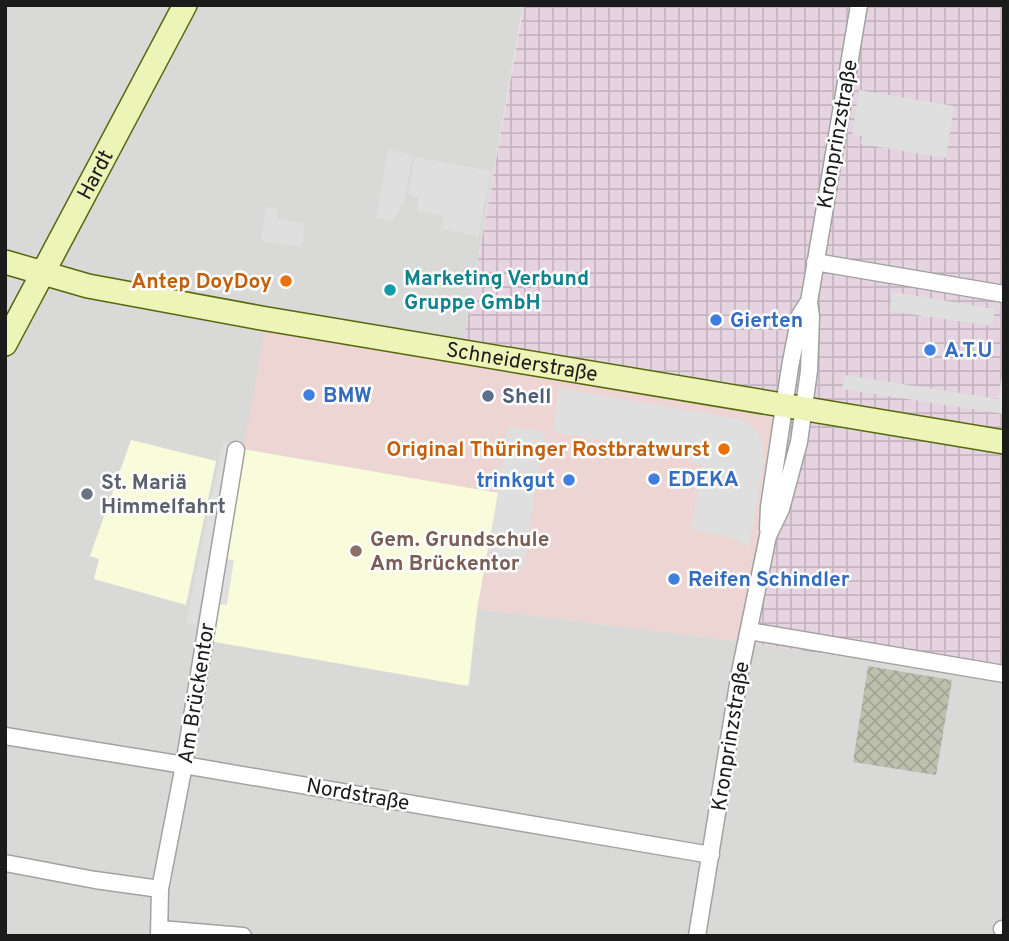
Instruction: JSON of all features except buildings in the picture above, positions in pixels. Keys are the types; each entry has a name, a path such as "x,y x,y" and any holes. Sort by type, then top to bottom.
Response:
{"main road":[{"name":"Hardt","path":"5,344 185,5"},
{"name":"Schneiderstraße","path":"5,262 89,286 261,318 1004,442"}],"street":[{"name":"Kronprinzstraße","path":"697,936 740,672 768,536 769,507 794,407 800,315 809,302 859,5"},
{"path":"815,262 1004,294"},
{"name":"Am Brückentor","path":"159,932 160,889 184,765 236,450"},
{"path":"749,631 1004,674"},
{"name":"Nordstraße","path":"5,736 711,855"},
{"path":"5,863 160,889"},
{"path":"159,932 243,936"}],"shaded area":[{"path":"5,5 523,5 460,361 265,330 469,686 477,609 743,642 1004,680 1004,936 5,936"},
{"path":"524,5 1004,5 1004,680 743,642 791,413 460,361"},
{"path":"859,90 954,106 946,158 861,144 862,136 852,134"},
{"path":"388,149 413,155 405,199 393,221 376,218"},
{"path":"415,157 491,171 478,236 442,229 444,216 417,211 419,197 408,195"},
{"path":"266,207 278,209 277,219 305,223 302,247 261,241"},
{"path":"893,292 995,309 992,326 889,311"},
{"path":"265,330 791,413 743,642 477,609 498,493 243,449"},
{"path":"1004,364 1004,414 842,389 845,375 998,399"},
{"path":"559,388 739,419 748,423 758,432 763,444 764,460 749,547 730,537 691,530 702,465 692,463 687,456 691,453 685,444 681,446 637,439 635,445 553,432"},
{"path":"508,427 545,432 523,570 487,565"},
{"path":"131,440 216,461 186,605 94,579 99,559 90,556"},
{"path":"223,441 233,443 196,625 186,623"},
{"name":"Gem. Grundschule Am Brückentor","path":"243,449 498,493 477,609 468,686 209,641"},
{"path":"225,559 234,560 227,605 218,604"},
{"path":"868,666 952,680 936,775 853,762"}],"place":[{"name":"Antep DoyDoy","path":"286,281"},
{"name":"Marketing Verbund Gruppe GmbH","path":"390,290"},
{"name":"Gierten","path":"716,320"},
{"name":"A.T.U","path":"930,350"},
{"name":"BMW","path":"309,395"},
{"name":"Shell","path":"488,396"},
{"name":"Original Thüringer Rostbratwurst","path":"724,449"},
{"name":"EDEKA","path":"654,479"},
{"name":"trinkgut","path":"569,480"},
{"name":"St. Mariä Himmelfahrt","path":"87,494"},
{"name":"Gem. Grundschule Am Brückentor","path":"356,551"},
{"name":"Reifen Schindler","path":"674,579"}]}
